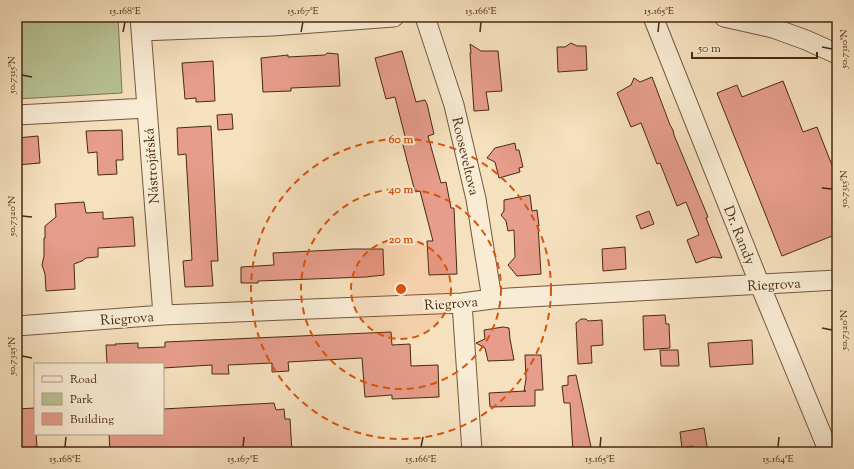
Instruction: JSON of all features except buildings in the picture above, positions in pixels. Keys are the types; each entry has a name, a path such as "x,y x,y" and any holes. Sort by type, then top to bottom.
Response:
{"street":[{"path":"141,24 394,17"},
{"name":"Rooseveltova","path":"425,17 454,105 473,184 492,299"},
{"name":"Dr. Randy","path":"653,17 760,285 829,452"},
{"path":"724,17 773,28 806,40 837,54"},
{"name":"Nástrojářská","path":"141,24 163,316"},
{"path":"17,115 147,108"},
{"name":"Riegrova","path":"17,326 163,316 462,303 492,299 837,280"},
{"path":"462,303 472,452"}],"green space":[{"path":"17,17 118,17 122,93 17,99"}]}
